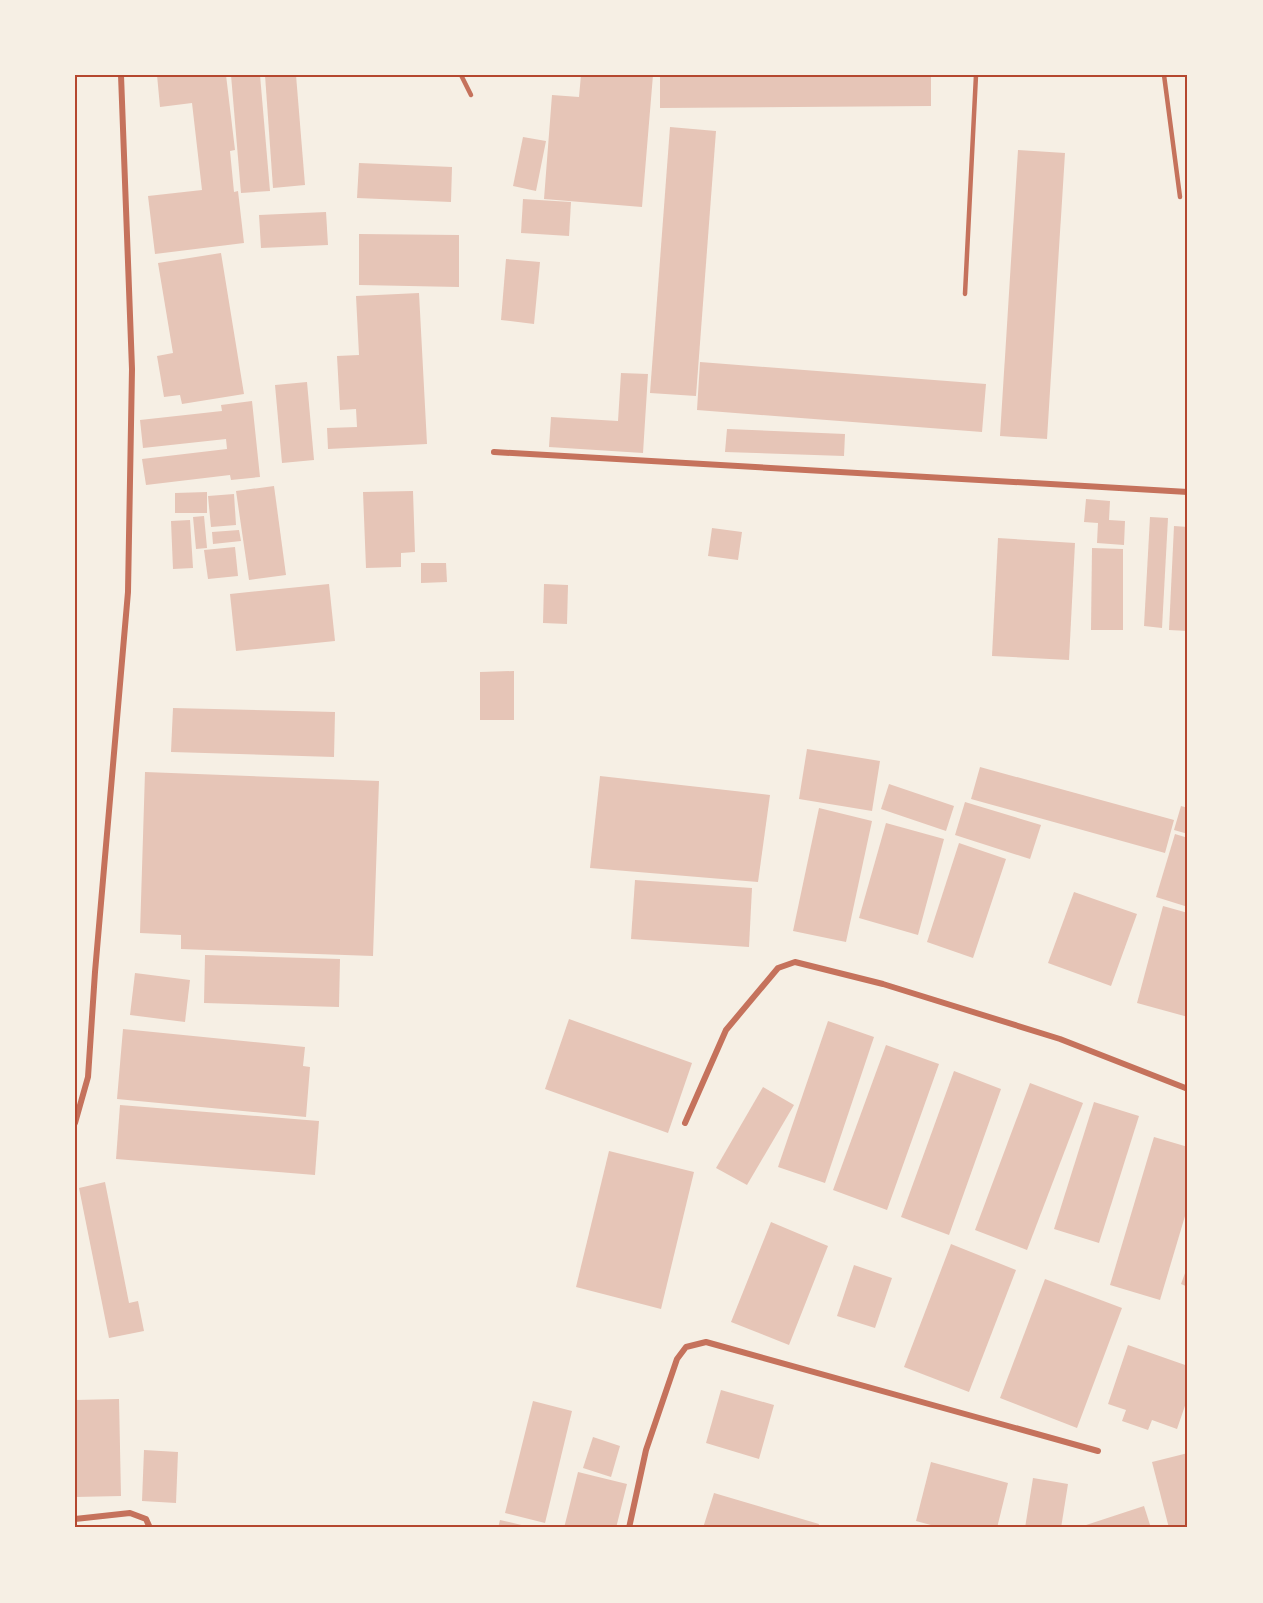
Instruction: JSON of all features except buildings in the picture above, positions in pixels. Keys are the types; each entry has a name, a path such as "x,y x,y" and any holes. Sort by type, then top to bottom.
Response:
{"street":[{"path":"75,1123 88,1077 94,972 128,592 132,369 121,75"},
{"path":"494,452 1188,492"},
{"path":"685,1123 726,1030 778,968 795,962 883,984 1060,1039 1188,1089"},
{"path":"629,1528 646,1450 677,1359 686,1347 706,1342 1098,1451"},
{"path":"75,1519 130,1513 146,1519 150,1528"}],"lane":[{"path":"462,75 471,95"},
{"path":"965,294 976,75"},
{"path":"1164,75 1180,197"}]}
